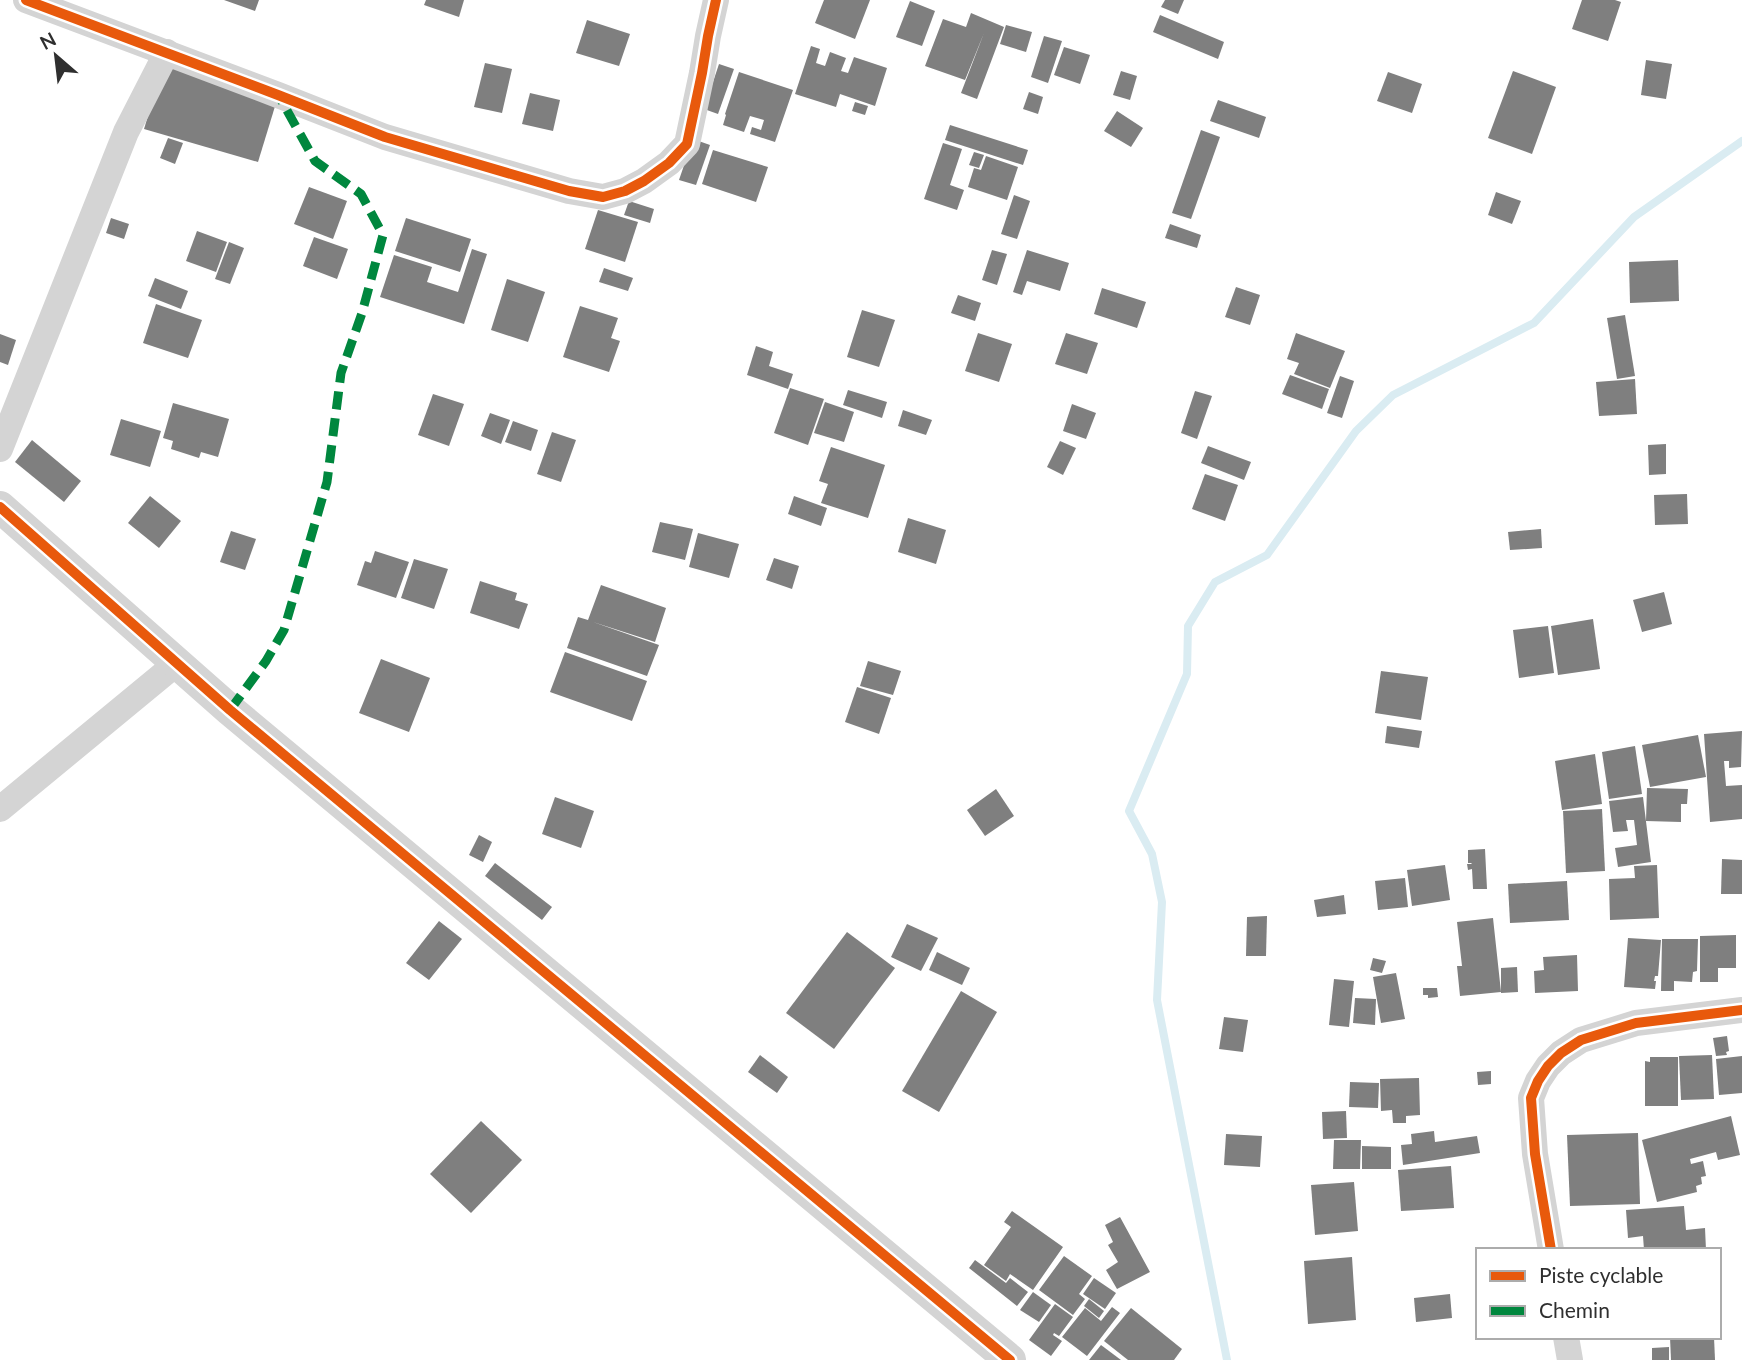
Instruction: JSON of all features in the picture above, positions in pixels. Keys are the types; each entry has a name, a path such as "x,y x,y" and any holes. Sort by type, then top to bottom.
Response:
{"street":[{"path":"26,0 385,137 569,191 603,197 625,191 644,181 669,163 687,144 716,0"},
{"path":"0,449 127,132 167,52"},
{"path":"0,507 230,710 1010,1360"},
{"path":"0,809 177,663"},
{"path":"1551,1248 1535,1154 1531,1098 1548,1066 1561,1053 1581,1040 1636,1023 1742,1010"},
{"path":"1566,1339 1570,1360"}],"building":[{"path":"224,0 259,0 255,11"},
{"path":"426,0 464,0 459,17 424,5"},
{"path":"824,0 870,0 855,39 815,23"},
{"path":"1165,0 1184,0 1178,14 1161,7"},
{"path":"1582,0 1621,2 1608,41 1572,29"},
{"path":"910,1 935,11 922,46 896,37"},
{"path":"971,13 1004,27 977,99 961,93 984,33 965,80 925,66 943,19 966,27"},
{"path":"1160,15 1224,42 1218,59 1153,32"},
{"path":"587,20 630,34 619,66 576,53"},
{"path":"1006,25 1032,32 1026,52 1000,44"},
{"path":"1044,36 1062,41 1048,83 1031,77"},
{"path":"811,46 820,49 816,63 825,66 830,52 846,58 841,71 848,73 854,57 887,68 875,106 840,94 836,107 795,94"},
{"path":"1064,47 1090,55 1080,84 1054,75"},
{"path":"166,57 280,90 258,162 144,129"},
{"path":"1646,60 1672,64 1666,99 1641,95"},
{"path":"485,63 512,69 502,113 474,107"},
{"path":"719,64 734,69 718,114 704,109"},
{"path":"1121,71 1137,76 1130,100 1113,95"},
{"path":"1513,71 1556,87 1532,154 1488,138"},
{"path":"739,72 793,90 775,142 750,134 752,127 761,130 764,120 750,116 744,132 723,125"},
{"path":"1388,72 1422,84 1412,113 1377,101"},
{"path":"1029,92 1043,97 1038,114 1023,109"},
{"path":"530,93 560,100 553,131 522,124"},
{"path":"1218,100 1266,117 1259,138 1210,121"},
{"path":"855,102 868,106 865,115 852,111"},
{"path":"1117,111 1143,128 1131,147 1104,131"},
{"path":"950,125 1028,150 1023,165 945,140"},
{"path":"1201,130 1220,137 1191,219 1172,213"},
{"path":"168,138 183,143 175,164 160,158"},
{"path":"693,139 710,145 696,185 679,180"},
{"path":"943,143 962,149 950,185 964,190 957,210 924,199"},
{"path":"713,150 768,167 756,202 702,184"},
{"path":"974,152 984,155 979,168 969,165"},
{"path":"986,156 1018,167 1007,200 968,187 974,168 981,170"},
{"path":"309,187 347,201 333,239 294,224"},
{"path":"1496,192 1521,201 1512,224 1488,215"},
{"path":"1014,195 1030,201 1017,239 1001,234"},
{"path":"629,201 654,209 650,223 624,215"},
{"path":"598,210 638,222 625,262 585,249"},
{"path":"111,218 129,224 124,239 106,233"},
{"path":"406,218 471,239 460,272 395,251"},
{"path":"1170,224 1201,235 1197,248 1165,238"},
{"path":"197,231 227,242 216,272 186,261"},
{"path":"314,237 348,249 337,279 303,266"},
{"path":"229,242 244,248 230,284 215,279"},
{"path":"472,249 487,254 464,324 380,297 394,255 432,267 427,282 458,292"},
{"path":"992,250 1007,254 997,285 982,280"},
{"path":"1027,250 1069,263 1060,291 1027,281 1022,295 1013,292"},
{"path":"1678,260 1679,301 1630,303 1629,262"},
{"path":"604,268 633,278 628,291 599,282"},
{"path":"155,278 188,291 181,309 148,296"},
{"path":"507,279 545,292 528,342 491,330"},
{"path":"1236,287 1260,295 1250,325 1225,317"},
{"path":"1102,288 1146,302 1137,328 1094,314"},
{"path":"958,295 981,303 975,321 951,313"},
{"path":"156,304 202,320 188,358 143,343"},
{"path":"580,306 618,318 611,338 620,341 609,372 563,357"},
{"path":"862,310 895,320 879,367 847,357"},
{"path":"1625,315 1635,376 1617,379 1607,318"},
{"path":"978,333 1012,344 999,382 965,371"},
{"path":"1066,333 1098,343 1087,374 1055,364"},
{"path":"1296,333 1345,351 1330,388 1294,374 1299,363 1287,359"},
{"path":"0,334 16,340 8,365 0,362"},
{"path":"756,346 773,352 769,366 793,374 788,389 747,375"},
{"path":"1290,375 1329,389 1322,409 1282,394"},
{"path":"1340,376 1354,381 1342,418 1327,413"},
{"path":"1635,379 1637,414 1599,416 1596,382"},
{"path":"790,388 824,399 808,445 774,433"},
{"path":"848,390 887,402 882,418 843,405"},
{"path":"1195,391 1212,396 1197,439 1181,433"},
{"path":"433,394 464,404 449,446 418,435"},
{"path":"825,402 854,412 844,442 814,433"},
{"path":"173,403 229,419 218,457 201,452 199,458 171,449 173,441 163,438"},
{"path":"1072,404 1096,413 1086,439 1063,431"},
{"path":"903,410 932,420 926,435 898,426"},
{"path":"490,413 510,420 501,444 481,436"},
{"path":"121,419 161,431 150,467 110,455"},
{"path":"513,421 538,430 531,451 505,442"},
{"path":"552,432 576,440 561,482 537,474"},
{"path":"32,440 81,481 64,502 15,462"},
{"path":"1060,441 1076,448 1063,475 1047,467"},
{"path":"1666,444 1666,474 1649,475 1648,445"},
{"path":"1208,446 1251,462 1244,480 1201,463"},
{"path":"831,447 885,465 868,518 821,503 828,484 819,481"},
{"path":"1205,474 1238,485 1225,521 1192,509"},
{"path":"1687,494 1688,524 1655,525 1654,495"},
{"path":"150,496 181,521 159,548 128,523"},
{"path":"794,496 827,508 821,526 788,514"},
{"path":"908,518 946,530 936,564 898,552"},
{"path":"660,522 693,529 685,560 652,552"},
{"path":"1541,529 1542,548 1510,550 1508,532"},
{"path":"231,531 256,539 245,570 220,562"},
{"path":"698,533 739,544 729,578 689,567"},
{"path":"375,551 409,562 396,598 357,585 365,561 371,563"},
{"path":"774,558 799,566 792,589 766,580"},
{"path":"414,559 448,569 434,609 401,598"},
{"path":"480,581 517,593 515,600 528,604 519,629 470,613"},
{"path":"601,585 666,608 655,642 593,622 659,645 647,676 567,648 578,617 588,620"},
{"path":"1664,592 1672,624 1642,632 1633,600"},
{"path":"1593,619 1600,669 1558,675 1551,626"},
{"path":"1548,626 1554,673 1519,678 1513,630"},
{"path":"565,652 647,681 632,721 550,692"},
{"path":"381,659 430,678 409,732 359,713"},
{"path":"868,661 901,671 893,695 860,686"},
{"path":"1381,671 1428,677 1421,720 1375,713"},
{"path":"857,687 891,698 879,734 845,722"},
{"path":"1387,726 1422,731 1419,748 1385,743"},
{"path":"1742,731 1741,767 1729,768 1729,761 1724,761 1726,786 1742,785 1742,819 1710,822 1704,734"},
{"path":"1698,735 1706,777 1650,787 1642,745"},
{"path":"1635,746 1642,794 1609,799 1602,752"},
{"path":"1595,754 1602,804 1562,810 1555,761"},
{"path":"1647,788 1688,789 1687,804 1681,804 1681,822 1646,821"},
{"path":"996,789 1014,816 985,836 967,810"},
{"path":"555,797 594,811 581,848 542,834"},
{"path":"1643,797 1651,862 1618,867 1615,848 1637,845 1634,820 1626,820 1628,831 1613,832 1609,801"},
{"path":"1602,809 1605,871 1566,873 1563,811"},
{"path":"479,835 492,842 483,862 469,855"},
{"path":"1485,849 1487,889 1473,889 1472,869 1468,870 1467,864 1472,863 1468,863 1468,850"},
{"path":"1722,859 1742,860 1742,894 1721,894"},
{"path":"495,863 552,907 542,920 485,876"},
{"path":"1445,865 1450,900 1412,906 1407,870"},
{"path":"1657,865 1659,918 1610,920 1609,879 1635,878 1634,866"},
{"path":"1405,878 1408,907 1378,910 1375,881"},
{"path":"1567,881 1569,920 1510,923 1508,884"},
{"path":"1344,895 1346,914 1317,917 1314,900"},
{"path":"1267,916 1266,956 1246,956 1247,917"},
{"path":"1493,918 1501,992 1460,996 1457,966 1462,966 1457,922"},
{"path":"439,921 462,939 429,980 406,963"},
{"path":"907,924 938,938 921,971 891,957"},
{"path":"847,932 895,968 834,1049 786,1013"},
{"path":"1736,935 1736,968 1718,968 1718,982 1700,982 1700,936"},
{"path":"1628,938 1661,940 1655,989 1624,987"},
{"path":"1662,939 1698,939 1697,971 1693,972 1692,982 1674,981 1674,991 1661,991"},
{"path":"937,952 970,968 962,985 929,970"},
{"path":"1577,955 1578,991 1535,993 1534,971 1544,970 1543,957"},
{"path":"1373,958 1386,961 1382,973 1370,970"},
{"path":"1517,967 1518,992 1501,993 1501,968"},
{"path":"1396,973 1405,1019 1381,1023 1373,977"},
{"path":"1334,979 1354,981 1349,1027 1329,1025"},
{"path":"1423,988 1437,988 1438,997 1428,998 1428,995 1423,995"},
{"path":"961,991 997,1012 939,1112 902,1091"},
{"path":"1355,998 1376,999 1375,1025 1353,1023"},
{"path":"1224,1017 1248,1020 1243,1052 1219,1049"},
{"path":"1727,1036 1727,1055 1716,1056 1713,1038"},
{"path":"760,1055 788,1077 777,1093 748,1072"},
{"path":"1712,1055 1714,1099 1681,1100 1679,1056"},
{"path":"1742,1056 1742,1093 1719,1095 1716,1059"},
{"path":"1650,1057 1678,1057 1678,1106 1645,1106 1645,1061 1650,1062"},
{"path":"1491,1071 1491,1084 1478,1085 1477,1072"},
{"path":"1419,1078 1420,1115 1406,1116 1406,1123 1393,1123 1392,1110 1381,1111 1380,1079"},
{"path":"1350,1082 1379,1083 1378,1108 1349,1107"},
{"path":"1346,1111 1347,1138 1323,1139 1322,1112"},
{"path":"1731,1116 1740,1155 1718,1160 1716,1152 1690,1159 1691,1164 1703,1161 1706,1176 1701,1177 1702,1184 1696,1186 1697,1192 1657,1202 1642,1140"},
{"path":"481,1121 522,1160 471,1213 430,1174"},
{"path":"1434,1131 1435,1142 1477,1136 1480,1153 1403,1165 1401,1145 1412,1144 1411,1134"},
{"path":"1638,1133 1640,1204 1570,1206 1567,1135"},
{"path":"1226,1134 1262,1136 1260,1167 1224,1165"},
{"path":"1334,1140 1361,1140 1360,1169 1333,1169"},
{"path":"1362,1146 1391,1147 1391,1169 1362,1169"},
{"path":"1451,1166 1454,1208 1401,1211 1398,1170"},
{"path":"1354,1182 1358,1231 1315,1235 1311,1185"},
{"path":"1684,1206 1686,1230 1705,1228 1706,1248 1644,1248 1643,1236 1628,1238 1626,1210"},
{"path":"1012,1211 1063,1247 1033,1290 1010,1274 1006,1281 984,1265 1011,1227 1004,1222"},
{"path":"1120,1217 1150,1272 1117,1289 1106,1270 1118,1262 1108,1245 1113,1242 1105,1225"},
{"path":"1064,1256 1092,1276 1079,1294 1085,1299 1073,1315 1039,1290"},
{"path":"1352,1257 1356,1320 1308,1324 1304,1261"},
{"path":"975,1260 1006,1283 1010,1278 1028,1292 1017,1306 969,1268"},
{"path":"1094,1278 1116,1293 1105,1309 1083,1294"},
{"path":"1033,1292 1051,1305 1039,1322 1020,1310"},
{"path":"1450,1294 1452,1318 1416,1322 1414,1298"},
{"path":"1089,1299 1104,1311 1099,1318 1084,1306"},
{"path":"1055,1304 1073,1317 1059,1336 1054,1333 1053,1335 1062,1341 1051,1356 1029,1340"},
{"path":"1112,1307 1120,1313 1087,1356 1062,1337 1085,1308 1101,1321"},
{"path":"1131,1308 1182,1349 1174,1360 1128,1360 1104,1341"},
{"path":"1670,1339 1714,1339 1715,1360 1671,1360"},
{"path":"1101,1345 1121,1360 1089,1360"},
{"path":"1669,1347 1669,1360 1652,1360 1652,1348"}],"waterway":[{"path":"1227,1360 1157,1000 1162,902 1152,854 1129,811 1187,674 1188,626 1215,582 1267,555 1356,431 1393,395 1534,323 1634,217 1742,141"}],"marked path":[{"path":"230,710 266,661 284,630 327,482 341,373 362,313 383,235 361,194 315,161 279,96"}],"cycle path":[{"path":"26,0 385,137 569,191 603,197 625,191 644,181 669,163 687,144 716,0"},
{"path":"0,507 230,710 1010,1360"},
{"path":"1551,1248 1535,1154 1531,1098 1548,1066 1561,1053 1581,1040 1636,1023 1742,1010"}]}
